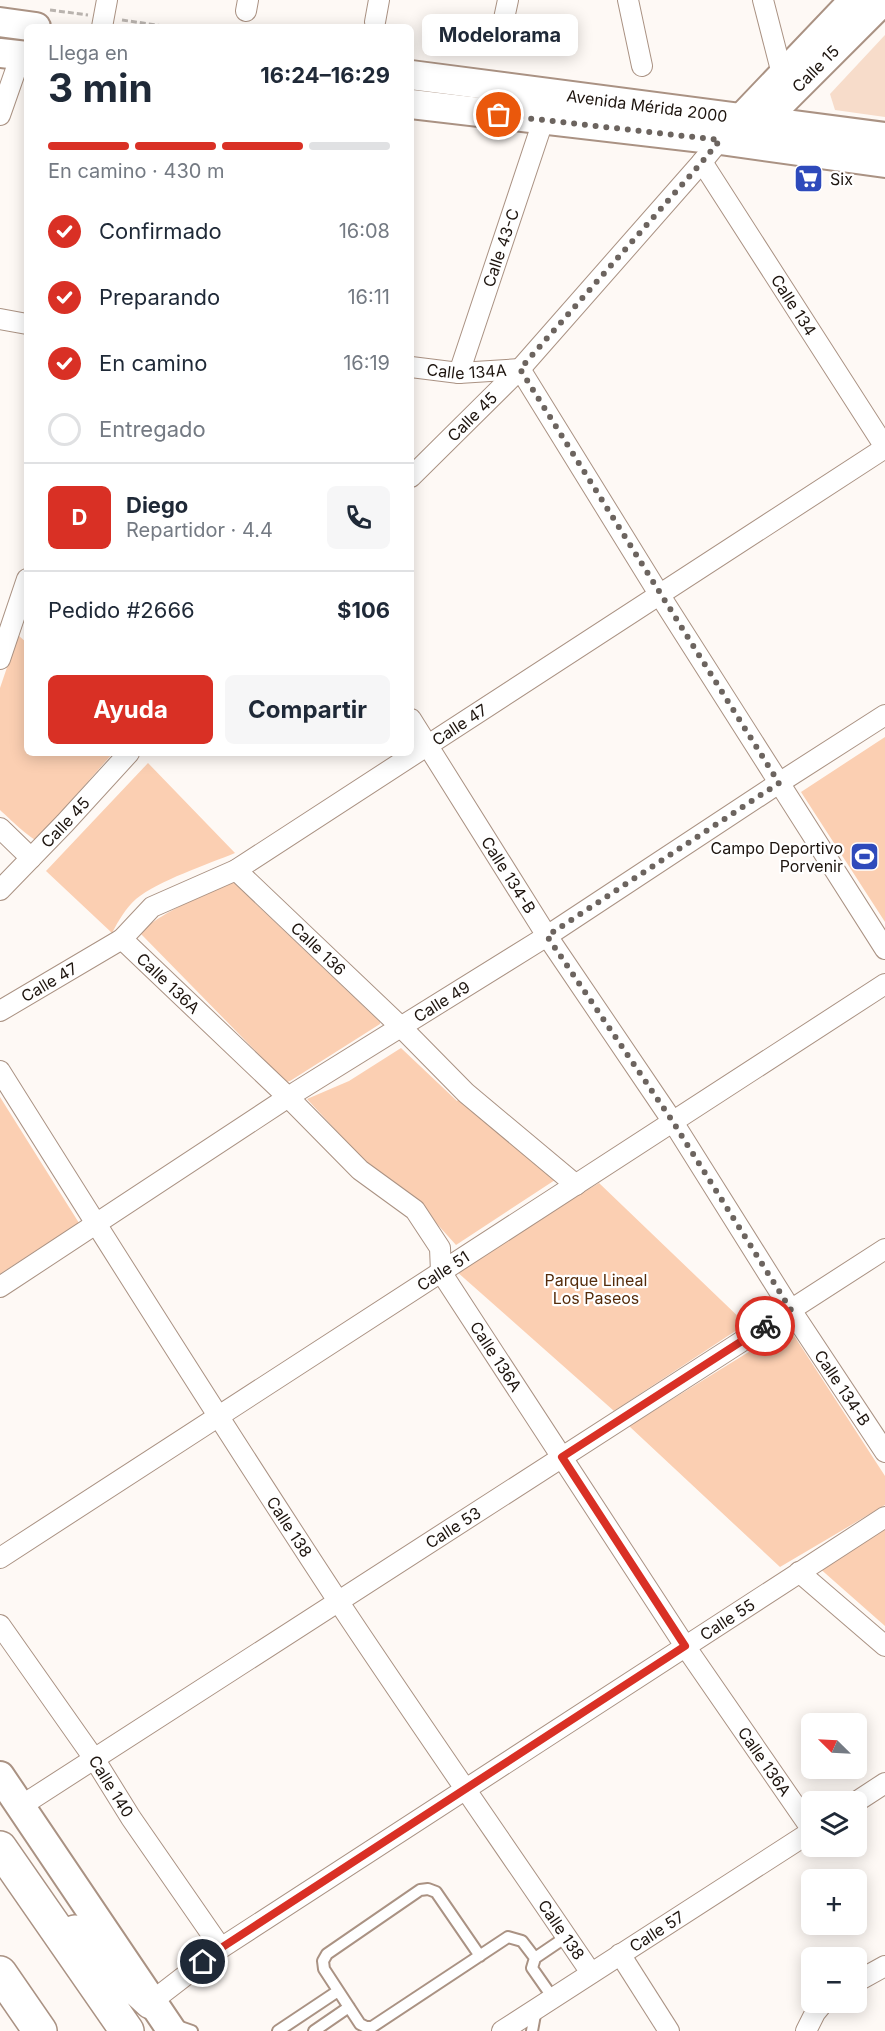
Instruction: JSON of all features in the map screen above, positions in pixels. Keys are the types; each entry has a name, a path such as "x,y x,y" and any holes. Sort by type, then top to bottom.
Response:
{"highway":[{"path":"0,1848 127,2031"},
{"path":"24,1881 163,2018"},
{"path":"0,1973 40,2031"}],"main road":[{"name":"Calle 15","path":"755,128 782,74 854,0"},
{"name":"Calle 15","path":"755,128 884,0"},
{"path":"0,22 24,25"},
{"path":"816,69 811,98 814,110 834,129"},
{"name":"Avenida Mérida 2000","path":"414,75 755,128 885,163"},
{"name":"Avenida Mérida 2000","path":"414,104 720,140 755,128 834,129 885,137"},
{"path":"0,1776 163,2018"}],"street":[{"path":"103,24 107,0"},
{"path":"375,22 379,0"},
{"path":"499,42 508,0"},
{"path":"628,0 642,66"},
{"path":"763,0 782,74"},
{"path":"0,115 16,55"},
{"name":"Calle 43-C","path":"459,373 543,121"},
{"name":"Calle 45","path":"414,474 520,369 720,140"},
{"name":"Calle 134","path":"702,162 885,447"},
{"path":"0,319 24,323"},
{"name":"Calle 134A","path":"414,367 459,373 520,369 659,594 885,949"},
{"name":"Calle 47","path":"414,755 885,447"},
{"path":"0,659 24,588"},
{"name":"Calle 49","path":"0,1287 400,1027 547,936 885,715"},
{"name":"Calle 134-B","path":"414,724 547,936 673,1122 791,1310 885,1452"},
{"name":"Calle 45","path":"0,890 126,756"},
{"name":"Calle 47","path":"0,1011 122,939 152,907 236,870 413,756"},
{"path":"0,828 32,858"},
{"name":"Calle 136","path":"236,870 466,1093 576,1185"},
{"name":"Calle 136A","path":"122,939 290,1099 360,1170 415,1210 440,1248 441,1272 685,1646 801,1814"},
{"name":"Calle 51","path":"0,1557 885,984"},
{"name":"Calle 138","path":"0,1071 96,1225 338,1601 591,1973"},
{"name":"Calle 53","path":"21,1806 885,1249"},
{"name":"Calle 55","path":"163,2018 221,1948 885,1517"},
{"path":"799,1572 885,1646"},
{"name":"Calle 140","path":"0,1625 95,1760 131,1818 221,1948"},
{"path":"867,1795 885,1783"},
{"name":"Calle 57","path":"502,2031 801,1837"},
{"path":"620,1954 669,2031"},
{"path":"867,1976 885,1966"},
{"path":"806,2031 815,2013"}],"lane":[{"path":"480,1956 435,1892 428,1889 420,1890 327,1954 323,1961 324,1969 360,2024 372,2027 480,1956 508,1937 522,1941 535,1958"},
{"path":"553,1998 532,1968 535,1958 566,1937"},
{"path":"278,2031 338,1991"},
{"path":"314,2031 349,2007"},
{"path":"532,2031 536,2009"},
{"path":"163,2018 192,2031"}],"green space":[{"path":"18,635 24,640 24,756 110,756 38,841 24,832 0,810 0,688"},
{"name":"Campo Deportivo Porvenir","path":"885,737 885,922 801,792"},
{"path":"148,763 235,853 184,873 145,892 129,907 112,933 46,871"},
{"path":"232,881 380,1022 287,1082 141,934 156,920 168,913"},
{"path":"401,1048 457,1101 459,1099 555,1180 456,1245 419,1204 369,1166 307,1099 349,1081"},
{"path":"0,1097 79,1223 0,1274"},
{"name":"Parque Lineal Los Paseos","path":"599,1183 746,1324 614,1411 456,1271"},
{"path":"784,1330 793,1334 885,1476 885,1505 780,1567 629,1426"},
{"path":"885,1522 885,1626 817,1566"}],"building":[{"path":"885,35 885,117 835,110 830,94"}],"way so far":[{"path":"499,115 720,140 520,369 779,783 547,936 673,1122 791,1310 765,1326"}],"place":[{"name":"Modelorama","path":"499,115"},
{"name":"Six","path":"809,179"},
{"name":"Campo Deportivo Porvenir","path":"864,857"}],"route":[{"path":"203,1962 426,1813 685,1646 562,1457 765,1326"}]}
